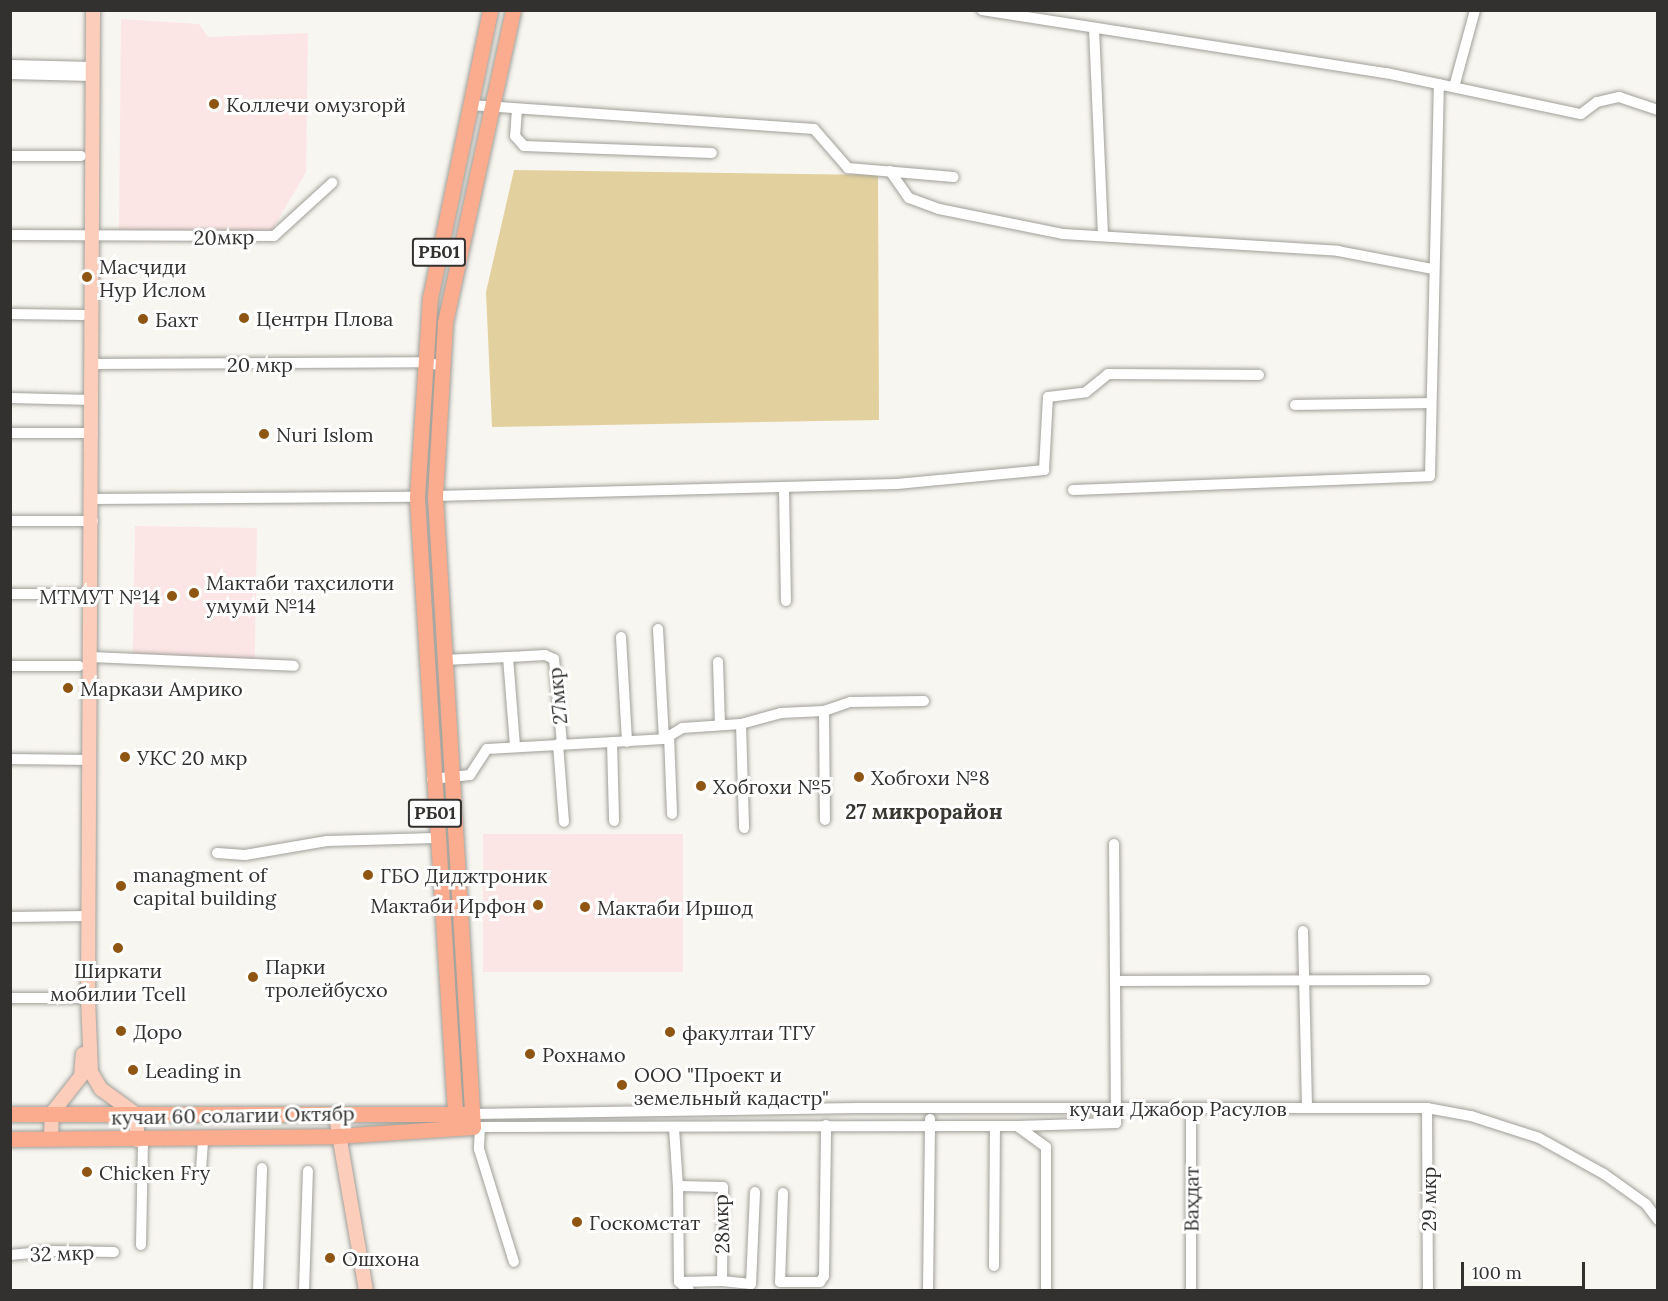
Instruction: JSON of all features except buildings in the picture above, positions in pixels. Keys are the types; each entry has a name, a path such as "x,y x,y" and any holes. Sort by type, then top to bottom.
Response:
{"highway":[{"name":"РБ01","path":"455,1121 432,778 417,497 430,298 490,10"},
{"name":"РБ01","path":"476,1123 442,660 435,496 447,312 513,10"},
{"path":"10,1114 336,1117 476,1123"},
{"name":"кучаи 60 солагии Октябр","path":"10,1139 51,1138 141,1144 203,1139 336,1136 455,1121"}],"main road":[{"path":"93,10 89,236 94,364 92,594 94,657 88,916 91,1072 101,1089 137,1115 141,1144"},
{"path":"51,1138 52,1113 81,1076 88,998"},
{"path":"336,1117 336,1136 366,1290"}],"street":[{"path":"982,10 1439,84 1581,114 1597,102 1619,97 1658,110"},
{"path":"1454,87 1475,10"},
{"path":"1094,29 1103,235"},
{"path":"10,65 92,71"},
{"path":"10,74 92,71"},
{"path":"1073,489 1430,476 1432,268 1439,84"},
{"path":"470,105 814,129 848,168 954,177"},
{"path":"517,109 514,135 524,146 712,153"},
{"path":"10,156 81,156"},
{"path":"890,171 909,198 939,208 1063,234 1338,251 1432,268"},
{"name":"20мкр","path":"10,235 274,236 332,183"},
{"path":"10,315 83,315"},
{"name":"20 мкр","path":"94,364 425,362 443,366"},
{"path":"435,496 784,489 897,484 1044,470 1048,397 1086,392 1108,374 1259,375"},
{"path":"10,398 93,400"},
{"path":"1295,405 1431,403"},
{"path":"10,433 93,433"},
{"path":"784,489 786,601"},
{"path":"93,499 417,497"},
{"path":"10,521 93,521"},
{"path":"10,594 92,594"},
{"path":"658,629 672,814"},
{"path":"621,637 627,742"},
{"name":"27мкр","path":"442,660 545,655 554,659 564,822"},
{"path":"94,657 294,666"},
{"path":"508,657 515,745"},
{"path":"718,662 720,724"},
{"path":"10,666 79,666"},
{"name":"27мкр","path":"452,778 470,775 487,749 515,745 627,742 666,737 682,728 741,724 781,713 824,711 850,702 924,701"},
{"path":"824,711 825,820"},
{"path":"741,724 744,828"},
{"path":"612,742 614,821"},
{"path":"10,759 90,760"},
{"path":"432,778 452,778"},
{"path":"217,853 245,855 327,841 436,838"},
{"path":"514,1262 479,1149 476,1123 568,1128 826,1125 1017,1126 1116,1123 1118,1109 1114,844"},
{"path":"10,917 88,916"},
{"path":"1303,931 1307,1107"},
{"path":"1115,981 1425,981"},
{"path":"10,998 88,998"},
{"name":"Ваҳдат","path":"1191,1108 1191,1290"},
{"name":"кучаи Джабор Расулов","path":"476,1123 568,1112 1427,1108 1471,1116 1539,1138 1604,1174 1646,1204 1658,1220"},
{"name":"29 мкр","path":"1427,1108 1428,1290"},
{"path":"927,1290 930,1109"},
{"path":"568,1112 568,1128"},
{"path":"618,1128 619,1112"},
{"path":"783,1193 780,1286 820,1282 824,1276 826,1125"},
{"path":"994,1266 995,1126"},
{"path":"1017,1126 1046,1147 1046,1290"},
{"path":"674,1128 678,1186 679,1282"},
{"path":"201,1170 203,1139"},
{"path":"141,1144 141,1245"},
{"path":"258,1290 262,1168"},
{"path":"304,1290 308,1171"},
{"name":"28мкр","path":"678,1186 723,1187 722,1281 746,1287 751,1284 755,1192"},
{"name":"32 мкр","path":"10,1255 52,1251 114,1252"},
{"path":"679,1282 722,1281"},
{"path":"679,1282 689,1290"}],"shaded area":[{"name":"Коллечи омузгорй","path":"121,19 199,24 208,37 308,33 306,172 270,234 119,231"},
{"path":"514,170 878,175 879,420 492,427 486,292"},
{"name":"Мактаби таҳсилоти умумӣ №14","path":"135,526 257,528 255,659 133,657"},
{"name":"Мактаби Иршод","path":"483,834 683,834 683,972 483,972"}],"place":[{"name":"Коллечи омузгорй","path":"214,104"},
{"name":"Масҷиди Нур Ислом","path":"87,277"},
{"name":"Центрн Плова","path":"244,318"},
{"name":"Бахт","path":"143,319"},
{"name":"Nuri Islom","path":"264,434"},
{"name":"Мактаби таҳсилоти умумӣ №14","path":"194,593"},
{"name":"МТМУТ №14","path":"172,596"},
{"name":"Маркази Амрико","path":"68,688"},
{"name":"УКС 20 мкр","path":"125,757"},
{"name":"Хобгохи №8","path":"859,777"},
{"name":"Хобгохи №5","path":"701,786"},
{"name":"ГБО Диджтроник","path":"368,875"},
{"name":"managment of capital building","path":"121,886"},
{"name":"Мактаби Ирфон","path":"538,905"},
{"name":"Мактаби Иршод","path":"585,907"},
{"name":"Ширкати мобилии Tcell","path":"118,948"},
{"name":"Парки тролейбусхо","path":"253,977"},
{"name":"Доро","path":"121,1031"},
{"name":"факултаи ТГУ","path":"670,1032"},
{"name":"Рохнамо","path":"530,1054"},
{"name":"Leading in","path":"133,1070"},
{"name":"ООО \"Проект и земельный кадастр\"","path":"622,1085"},
{"name":"Chicken Fry","path":"87,1172"},
{"name":"Госкомстат","path":"577,1222"},
{"name":"Ошхона","path":"330,1258"}],"district":[{"name":"27 микрорайон","path":"924,812"}]}
